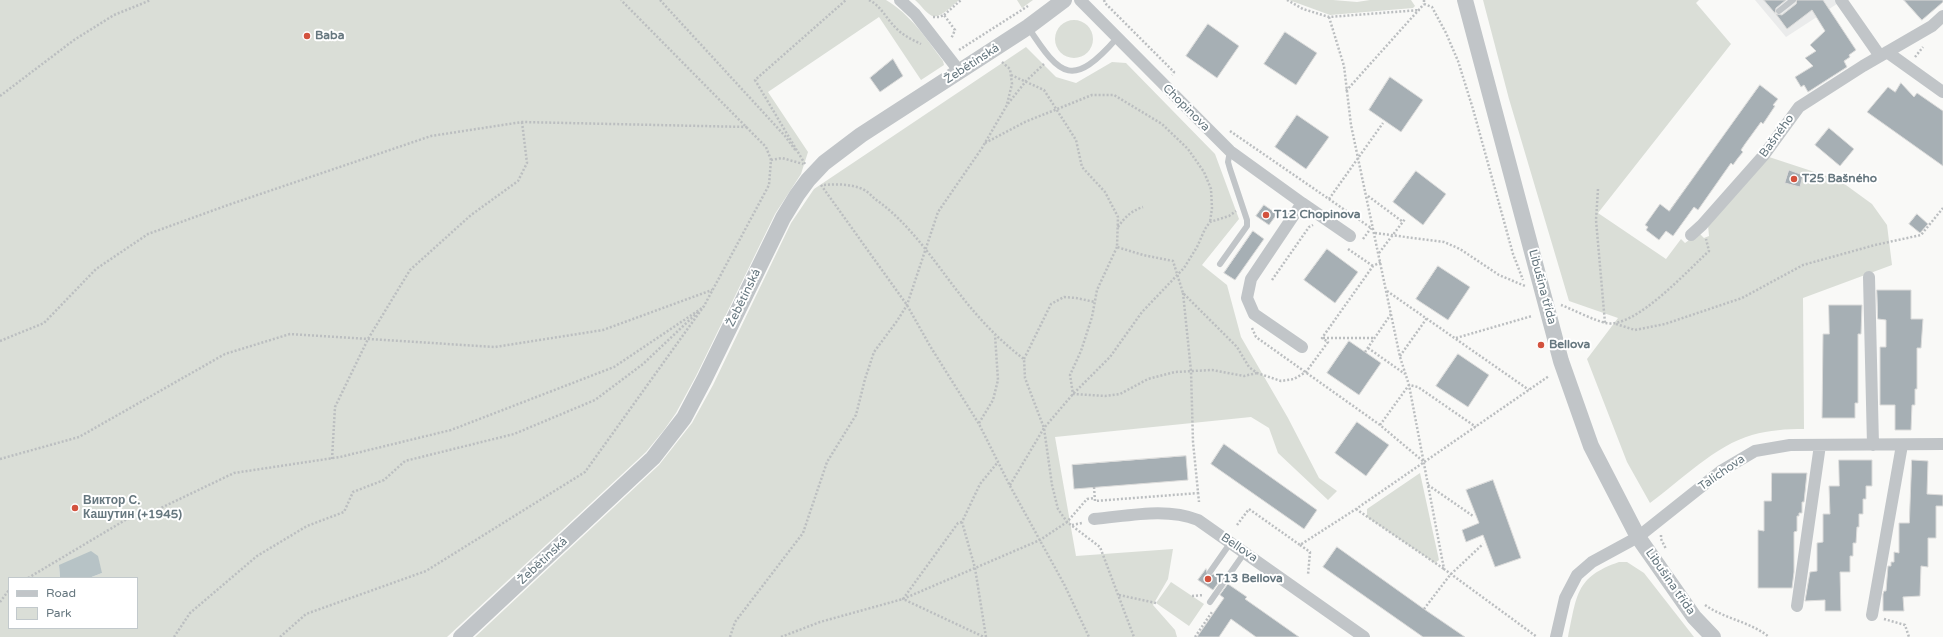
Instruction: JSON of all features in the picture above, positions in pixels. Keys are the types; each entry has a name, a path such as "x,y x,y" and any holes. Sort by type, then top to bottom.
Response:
{"street":[{"path":"900,0 915,14 960,72"},
{"name":"Žebětínská","path":"461,637 653,458 671,436 684,418 704,380 783,218 810,169 986,55 1028,27 1064,0"},
{"name":"Chopinova","path":"1080,0 1230,150 1302,203 1348,241"},
{"name":"Libušina třída","path":"1465,0 1561,361 1591,446 1638,537 1694,617 1712,637"},
{"path":"1841,0 1883,54 1943,92"},
{"name":"Bašného","path":"1691,235 1702,225 1764,155 1799,106 1883,54 1932,26 1943,16"},
{"path":"1302,203 1250,279 1247,298 1254,314 1302,347"},
{"path":"1869,277 1873,445"},
{"name":"Talichova","path":"1556,637 1565,598 1577,575 1592,562 1638,537 1722,471 1755,451 1790,445 1943,444"},
{"path":"1797,606 1820,445"},
{"path":"1872,615 1902,445"},
{"name":"Bellova","path":"1094,519 1155,513 1188,516 1198,520 1364,637"}],"lane":[{"path":"1779,11 1793,0"},
{"path":"1028,27 1050,59 1063,69 1078,70 1087,67 1101,56 1117,38"},
{"path":"1220,264 1247,226 1247,220 1228,162 1230,150"},
{"path":"1210,572 1231,542"},
{"path":"1211,601 1245,552"}],"path":[{"path":"0,96 74,40 114,15 151,0"},
{"path":"280,637 306,614 426,571 585,472 704,306 713,290 769,185 771,160 766,147 748,127 620,0"},
{"path":"660,0 785,136 810,169"},
{"path":"810,169 755,80 846,0"},
{"path":"869,0 876,3 896,28 908,37 922,44 938,43"},
{"path":"928,15 939,18 961,0"},
{"path":"1104,0 1105,3 1174,72 1168,80"},
{"path":"1287,0 1303,9 1329,17 1420,10"},
{"path":"1346,92 1420,10 1424,4 1424,0"},
{"path":"1226,129 1375,232 1392,236 1444,242 1460,249 1499,275 1526,286 1512,254 1473,109 1458,62 1446,33 1432,7 1424,4"},
{"path":"956,48 960,51 1030,5"},
{"path":"944,15 955,30 951,34 950,40 953,45"},
{"path":"1329,17 1344,66 1351,125 1359,156 1400,356 1409,385 1444,569"},
{"path":"986,55 1006,64 1010,69 1012,84 1007,105"},
{"path":"730,637 735,622 803,533 827,462 856,415 865,379 874,352 897,322 907,305 924,249 938,212 984,144 1007,105 1026,81 1050,59"},
{"path":"1011,74 1044,90 1076,140 1082,167 1105,192 1118,216 1117,247 1097,290 1081,351 1070,375 1073,394"},
{"path":"984,144 1025,122 1092,95 1114,95 1162,124 1188,149 1204,172 1211,189 1212,208 1210,222 1184,268 1142,312 1110,356 1073,394 1044,428 1010,486"},
{"path":"0,341 44,323 96,269 148,234 228,205 431,136 522,122 748,127"},
{"path":"332,459 335,407 368,339 410,270 471,215 518,181 527,163 522,122"},
{"path":"1329,199 1383,123"},
{"path":"771,160 782,158 810,169"},
{"path":"1024,359 1001,342 963,298 906,225 889,208 861,189 840,184 821,185 907,305 930,346 979,424 1010,486 1064,584 1089,637"},
{"path":"1598,189 1596,220 1605,323"},
{"path":"1367,196 1403,222"},
{"path":"1210,222 1229,216 1242,206"},
{"path":"1118,228 1125,217 1133,210 1143,207"},
{"path":"1545,298 1605,323 1616,324 1635,330 1665,324 1742,298 1803,265 1875,245 1921,235 1943,208"},
{"path":"1379,253 1406,219"},
{"path":"1272,280 1309,227 1314,224"},
{"path":"1616,324 1648,309 1709,251 1702,225"},
{"path":"1348,241 1373,266"},
{"path":"1117,247 1143,255 1173,261 1178,275 1183,293 1191,371 1193,442 1200,502"},
{"path":"1322,338 1373,266 1381,262"},
{"path":"0,459 79,437 225,354 290,334 495,347 603,330 713,290"},
{"path":"1387,291 1529,390"},
{"path":"1183,293 1237,347 1249,367 1257,372 1282,381 1294,379 1306,372 1328,342 1322,338"},
{"path":"1095,302 1076,298 1064,298 1051,304 1024,359 1025,378 1044,428 1052,485 1058,509 1067,522 1100,547 1134,637"},
{"path":"30,577 127,519 142,517 234,473 332,459 451,430 614,367 704,306"},
{"path":"174,637 190,613 257,556 307,526 344,512 353,492 384,480 405,461 514,434 595,400 643,364 704,306"},
{"path":"1365,352 1392,314"},
{"path":"1455,338 1532,316"},
{"path":"1400,356 1427,318"},
{"path":"1251,325 1256,337 1380,425 1424,462"},
{"path":"979,424 993,400 998,380 994,334"},
{"path":"1322,338 1375,338"},
{"path":"1368,348 1405,374"},
{"path":"1073,394 1105,396 1120,394 1148,379 1175,372 1212,370 1244,376 1257,372"},
{"path":"1300,546 1550,376"},
{"path":"1380,425 1409,385"},
{"path":"1409,385 1418,387 1476,427"},
{"path":"903,599 958,523 962,522 980,484 998,462"},
{"path":"1427,485 1473,516"},
{"path":"1094,487 1095,501 1199,493"},
{"path":"781,637 820,622 903,599 1040,540 1067,522 1087,499 1095,498"},
{"path":"1237,526 1249,509 1310,552 1308,575"},
{"path":"1356,509 1444,569 1450,575 1537,637"},
{"path":"962,522 975,568 985,637"},
{"path":"1662,531 1661,539 1666,550"},
{"path":"1424,609 1450,575 1483,544"},
{"path":"0,602 8,591"},
{"path":"1119,594 1156,603"},
{"path":"903,599 985,637"},
{"path":"1195,637 1214,608 1211,601"},
{"path":"1701,603 1718,614 1761,631 1768,637"},
{"path":"1872,615 1905,624 1909,637"}],"shaded area":[{"path":"1755,0 1843,0 1786,37"},
{"path":"91,551 98,556 102,573 92,577 60,577 59,565"}],"green space":[{"path":"0,0 886,0 903,12 943,61 944,65 921,80 879,17 768,92 808,152 801,174 775,214 696,376 676,413 646,452 447,637 0,637"},
{"path":"915,0 959,0 946,11 939,15 932,16"},
{"path":"1017,0 1033,0 1022,8"},
{"path":"1289,0 1333,0 1357,2 1370,0 1411,0 1415,6 1413,8 1330,15"},
{"path":"1483,0 1699,0 1696,3 1731,44 1598,213 1666,259 1681,239 1685,243 1699,233 1704,238 1709,236 1708,225 1769,157 1839,180 1872,204 1887,225 1892,265 1803,298 1804,429 1765,432 1739,440 1725,447 1699,464 1650,503 1627,462 1587,359 1618,318 1569,301 1509,99"},
{"path":"1070,20 1078,20 1088,25 1092,32 1092,46 1088,53 1078,58 1070,58 1060,53 1058,50 1055,43 1055,35 1060,25 1063,23"},
{"path":"1026,47 1056,77 1076,83 1112,62 1126,63 1215,154 1239,219 1202,265 1227,285 1241,337 1288,418 1319,478 1337,491 1328,500 1278,453 1269,428 1251,417 1055,437 1076,556 1173,549 1168,579 1153,605 1175,630 1177,637 475,637 659,465 692,423 713,385 791,223 814,189"},
{"path":"1420,473 1439,560 1435,563 1367,517 1367,509"},
{"path":"1619,562 1627,562 1644,573 1694,637 1568,637 1576,599 1580,590 1594,574"},
{"path":"1171,582 1204,604 1189,626 1156,603"}],"building":[{"path":"1764,0 1786,0 1776,8 1775,13"},
{"path":"1797,0 1823,0 1856,50 1844,61 1847,67 1808,92 1804,85 1801,87 1795,77 1813,66 1805,58 1816,51 1810,45 1825,31 1812,10 1787,29 1776,14 1782,15 1796,4"},
{"path":"1904,0 1943,0 1943,2 1922,20"},
{"path":"1208,24 1239,46 1217,78 1186,56"},
{"path":"1285,32 1317,53 1296,85 1264,64"},
{"path":"893,59 903,76 880,92 870,78"},
{"path":"1390,77 1423,100 1401,132 1369,110"},
{"path":"1901,83 1914,97 1917,93 1943,111 1943,166 1867,112 1888,87 1895,92"},
{"path":"1760,85 1778,99 1773,105 1775,106 1763,124 1761,122 1741,150 1743,152 1733,165 1731,163 1698,210 1694,207 1673,236 1666,231 1659,240 1646,230 1648,227 1645,225 1660,204 1669,211"},
{"path":"1297,115 1329,137 1306,169 1275,147"},
{"path":"1829,128 1854,149 1840,166 1815,145"},
{"name":"T25 Bašného","path":"1789,170 1803,175 1800,187 1785,183"},
{"path":"1416,171 1446,194 1423,225 1393,202"},
{"name":"T12 Chopinova","path":"1264,205 1277,214 1269,225 1256,216"},
{"path":"1917,214 1928,224 1920,233 1909,224"},
{"path":"1253,231 1264,239 1235,280 1224,273"},
{"path":"1327,249 1358,272 1335,303 1304,280"},
{"path":"1438,266 1470,287 1448,320 1416,299"},
{"path":"1877,290 1911,290 1911,319 1923,319 1921,348 1917,348 1917,389 1915,389 1915,405 1912,405 1911,430 1895,430 1895,405 1880,405 1880,347 1886,347 1886,320 1878,319"},
{"path":"1829,305 1862,305 1861,334 1858,334 1858,403 1855,403 1855,418 1822,418 1823,334 1829,334"},
{"path":"1349,341 1381,363 1359,395 1327,373"},
{"path":"1458,354 1489,375 1468,407 1436,386"},
{"path":"1357,422 1389,445 1366,476 1335,453"},
{"path":"1224,444 1317,510 1304,529 1211,464"},
{"path":"1186,456 1188,480 1074,489 1072,465"},
{"path":"1839,460 1872,460 1872,486 1866,486 1866,499 1863,499 1863,514 1859,514 1859,527 1857,527 1856,543 1853,543 1853,556 1850,556 1850,572 1840,572 1841,611 1825,611 1825,600 1805,601 1810,572 1817,571 1817,543 1823,542 1823,514 1830,514 1829,486 1839,486"},
{"path":"1912,460 1928,461 1927,494 1943,495 1943,506 1936,506 1936,538 1928,538 1928,567 1921,566 1920,596 1903,597 1904,611 1883,611 1883,594 1884,591 1886,591 1888,566 1891,566 1891,562 1894,562 1894,552 1899,553 1899,523 1909,523"},
{"path":"1772,473 1807,473 1804,502 1802,502 1802,513 1799,513 1799,516 1797,516 1797,531 1794,532 1794,572 1792,588 1758,588 1758,530 1764,531 1764,501 1771,501"},
{"path":"1493,480 1521,558 1495,567 1483,535 1466,542 1462,530 1479,523 1466,490"},
{"path":"1337,547 1465,637 1423,637 1323,567"},
{"name":"T13 Bellova","path":"1206,569 1208,576 1214,574 1221,579 1213,590 1198,580"},
{"path":"1228,584 1247,597 1245,599 1299,637 1256,637 1231,619 1219,637 1197,637 1224,598 1220,595"}],"place":[{"name":"Baba","path":"307,36"},
{"name":"T25 Bašného","path":"1794,179"},
{"name":"T12 Chopinova","path":"1266,215"},
{"name":"Bellova","path":"1541,345"},
{"name":"Виктор С. Кашутин (+1945)","path":"75,508"},
{"name":"T13 Bellova","path":"1208,579"}]}
